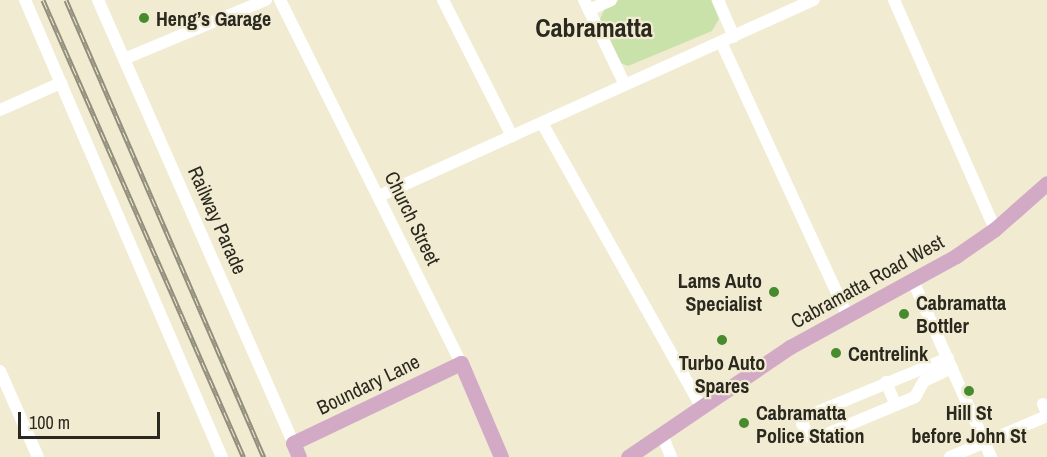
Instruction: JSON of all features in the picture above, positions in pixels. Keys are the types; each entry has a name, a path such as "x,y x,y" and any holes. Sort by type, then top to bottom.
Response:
{"main road":[{"name":"Cabramatta Road West","path":"644,457 665,442 702,408 790,347 913,281 995,229 1047,183"},
{"name":"Boundary Lane","path":"296,450 461,363"},
{"name":"Church Street","path":"461,363 501,457"},
{"name":"Cabramatta Road West","path":"628,457 688,414 702,408"}],"street":[{"path":"25,0 222,457"},
{"name":"Railway Parade","path":"98,0 296,450"},
{"path":"124,59 266,0"},
{"name":"Church Street","path":"280,0 461,363"},
{"path":"443,0 512,136"},
{"path":"611,0 587,5 625,85"},
{"path":"718,0 734,37"},
{"path":"379,196 814,0"},
{"path":"894,0 995,229"},
{"path":"721,42 848,317"},
{"path":"0,110 61,83"},
{"path":"542,123 702,408"},
{"path":"913,281 991,457"},
{"path":"950,363 924,381 915,397 817,438 808,436 802,423 807,416 886,382 950,363"},
{"path":"0,371 38,457"},
{"path":"886,382 896,405"},
{"path":"950,457 985,443 1046,411"},
{"path":"665,442 671,457"}],"green space":[{"path":"619,0 711,0 719,19 712,31 628,66 621,63 600,19 606,6"}],"railway":[{"path":"43,0 244,457"},
{"path":"66,0 264,457"}],"place":[{"name":"Heng’s Garage","path":"144,18"},
{"name":"Lams Auto Specialist","path":"774,292"},
{"name":"Cabramatta Bottler","path":"904,314"},
{"name":"Turbo Auto Spares","path":"722,340"},
{"name":"Centrelink","path":"836,353"},
{"name":"Hill St before John St","path":"969,391"},
{"name":"Cabramatta Police Station","path":"744,423"}],"district":[{"name":"Cabramatta","path":"594,28"}]}
